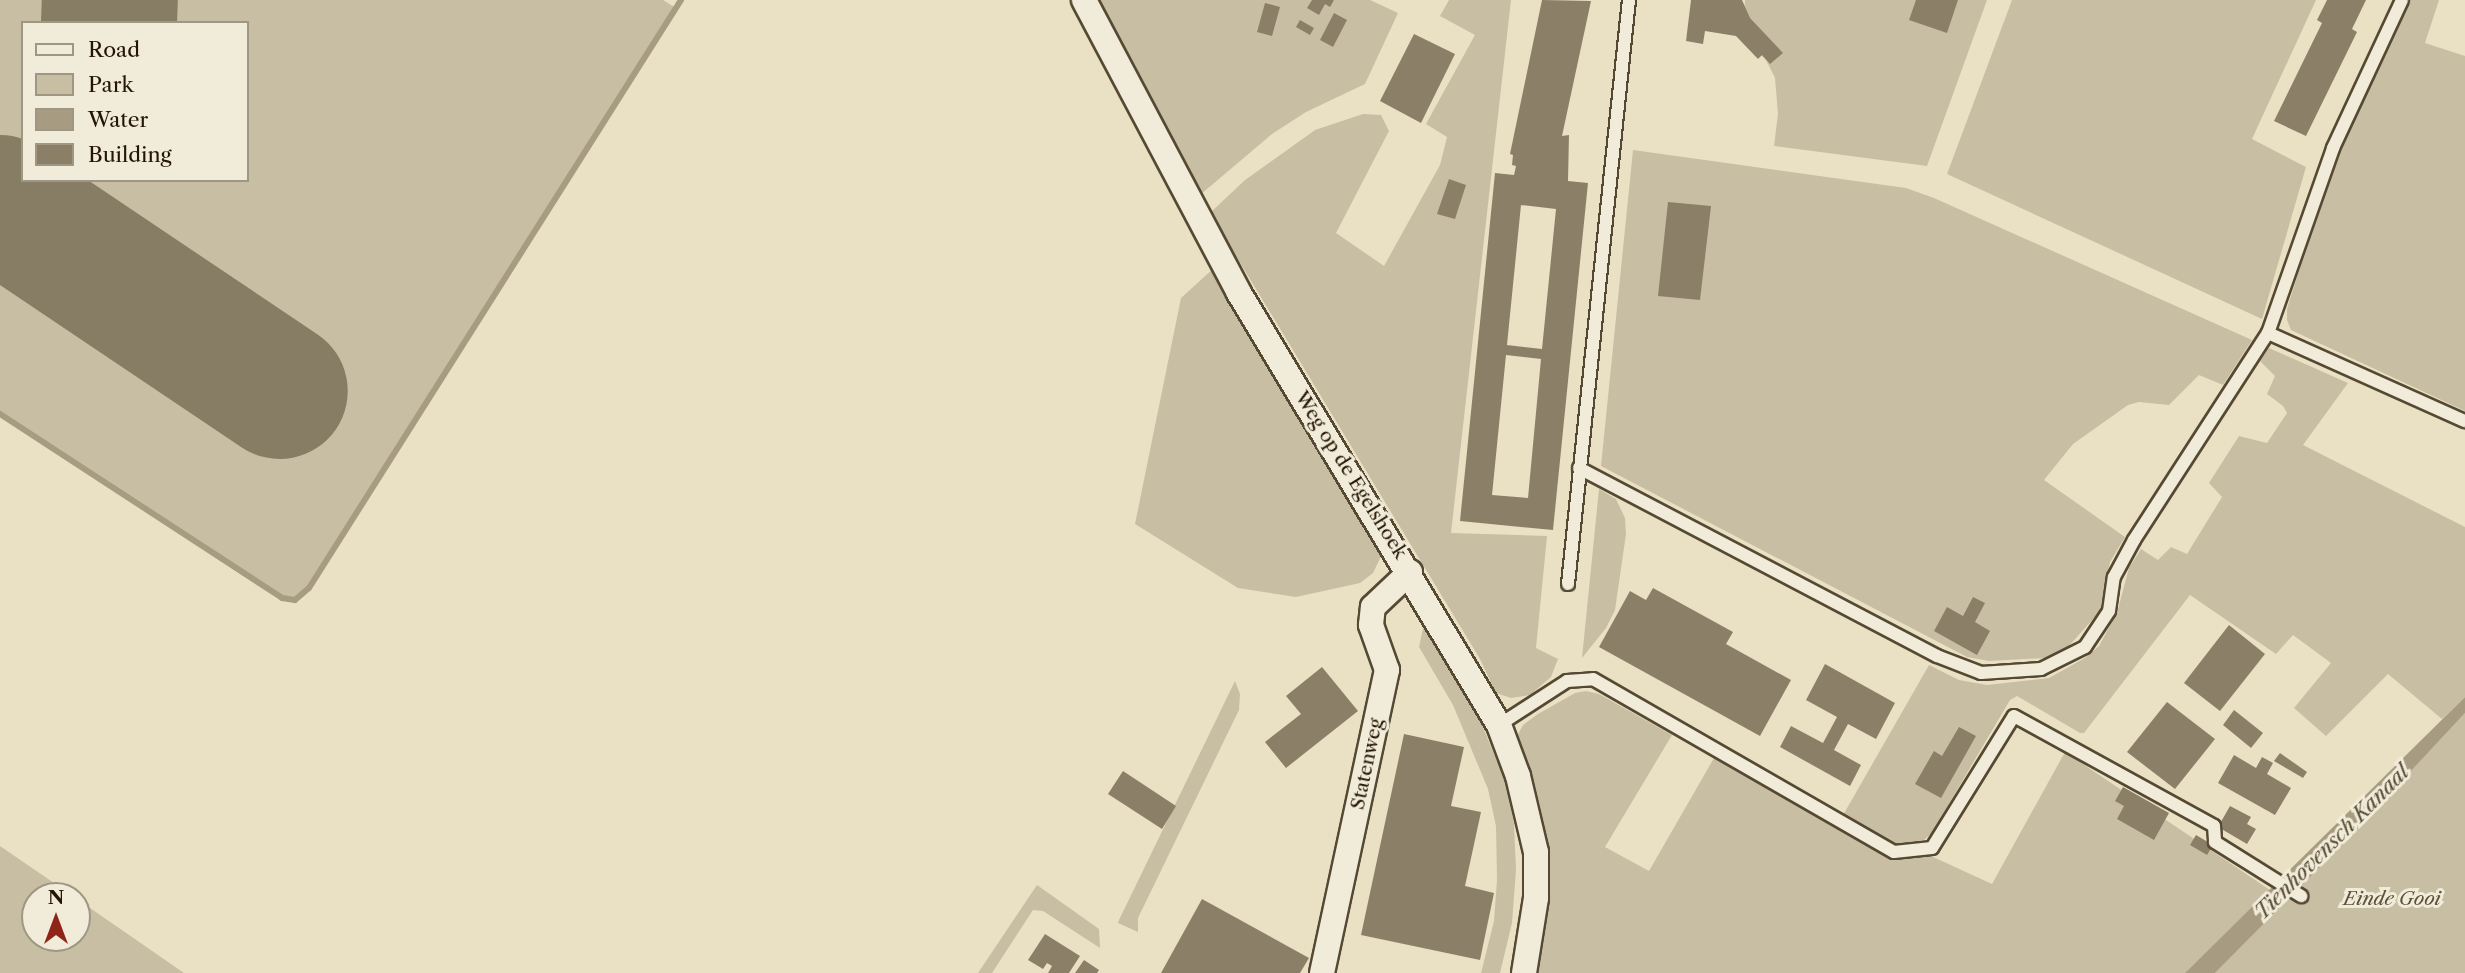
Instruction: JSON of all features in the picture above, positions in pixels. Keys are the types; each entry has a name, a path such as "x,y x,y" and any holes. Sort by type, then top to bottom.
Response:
{"street":[{"name":"Weg op de Egelshoek","path":"1084,0 1240,293 1499,724 1518,776 1536,852 1536,898 1524,973"},
{"name":"Statenweg","path":"1322,973 1387,670 1371,625 1373,607 1410,572"}],"lane":[{"path":"1568,583 1629,0"},
{"path":"1579,468 1937,656 1981,673 2041,669 2085,647 2109,611 2114,578 2134,540 2268,333 2333,148 2402,0"},
{"path":"2268,333 2465,421"},
{"path":"1499,724 1567,681 1592,679 1894,852 1932,848 2014,716 2214,826 2216,842 2301,896"}],"green space":[{"path":"0,0 663,0 676,8 309,588 295,600 282,598 0,414"},
{"path":"1099,0 1370,0 1398,13 1365,84 1306,112 1272,134 1200,195"},
{"path":"1449,0 1511,0 1451,533 1547,536 1536,648 1558,659 1551,677 1530,695 1511,698 1496,693 1480,659 1210,213 1245,180 1315,130 1363,114 1381,115 1389,131 1336,233 1384,266 1440,165 1447,137 1426,124 1475,35 1440,16"},
{"path":"1745,0 1987,0 1927,166 1774,146 1778,114 1775,78 1766,60 1743,37"},
{"path":"2012,0 2316,0 2252,139 2306,167 2262,319 1947,174"},
{"path":"2407,0 2439,0 2425,43 2465,56 2465,411 2291,330 2287,320 2287,309 2338,146"},
{"path":"1633,150 1906,188 1934,198 2252,340 2223,385 2199,375 2169,405 2139,402 2128,405 2073,444 2044,480 2125,537 2110,562 2101,610 2067,648 2045,658 1989,661 1967,657 1601,466"},
{"path":"1214,268 1383,552 1373,573 1360,583 1296,597 1238,588 1135,524 1181,298"},
{"path":"2269,348 2348,383 2303,445 2465,527 2465,697 2442,719 2388,674 2326,736 2294,708 2331,663 2293,635 2276,654 2190,595 2084,733 2017,696 2010,700 1931,834 1919,844 1903,846 1885,840 1842,817 1929,665 1959,680 1987,685 2049,678 2085,658 2099,646 2117,613 2129,568 2141,549 2158,560 2171,547 2187,554 2222,497 2209,483 2239,436 2267,443 2287,413 2283,406 2267,394 2275,376 2260,361"},
{"path":"1599,489 1616,499 1625,518 1626,534 1615,610 1606,628 1582,658"},
{"path":"1425,619 1470,696 1506,783 1514,824 1516,870 1512,923 1500,973 1481,973 1494,921 1497,880 1496,826 1488,789 1453,705 1419,647"},
{"path":"1235,681 1240,694 1239,710 1138,918 1138,932 1118,923 1119,920"},
{"path":"1586,691 1599,694 1672,735 1605,847 1649,871 1714,758 1893,858 1931,856 1992,884 2065,752 2270,890 2185,973 1532,973 1544,837 1539,802 1515,740 1523,725 1538,714 1575,693"},
{"name":"Einde Gooi","path":"2465,713 2465,973 2215,973 2343,844"},
{"path":"0,846 53,882 21,882 21,952 91,952 91,909 184,973 0,973"},
{"path":"1037,885 1099,929 1100,948 1043,911 1033,910 992,973 978,973"}],"water":[{"name":"Tienhovensch Kanaal","path":"2465,697 2465,713 2343,844 2215,973 2185,973"}],"building":[{"path":"1312,0 1334,0 1330,7 1325,4 1319,15 1307,8"},
{"path":"1542,0 1591,1 1562,136 1569,135 1568,181 1588,183 1553,530 1460,521 1495,173 1514,175 1516,166 1512,165 1513,155 1510,154","holes":["1521,205 1556,209 1542,349 1507,345","1506,355 1541,359 1528,498 1492,495"]},
{"path":"1691,0 1742,0 1750,18 1783,53 1770,64 1762,55 1758,59 1736,36 1705,31 1703,44 1686,41"},
{"path":"1916,0 1958,0 1947,33 1909,20"},
{"path":"2327,0 2366,0 2352,29 2357,32 2306,136 2274,121 2322,23 2317,20"},
{"path":"1265,3 1280,7 1272,36 1257,32"},
{"path":"1334,13 1347,20 1333,47 1320,40"},
{"path":"1300,20 1314,28 1310,35 1296,27"},
{"path":"1414,34 1455,54 1421,123 1380,101"},
{"path":"1449,179 1466,185 1455,219 1437,214"},
{"path":"1668,202 1711,206 1700,300 1658,296"},
{"path":"1653,588 1733,632 1726,644 1791,680 1760,736 1599,647 1630,591 1646,600"},
{"path":"1973,597 1985,603 1975,622 1990,631 1977,655 1934,631 1947,607 1963,616"},
{"path":"2229,625 2265,654 2220,711 2184,683"},
{"path":"1825,664 1895,703 1876,739 1848,724 1834,750 1861,765 1850,786 1780,747 1791,726 1823,743 1837,717 1806,700"},
{"path":"1322,667 1358,711 1286,768 1265,742 1301,714 1286,696"},
{"path":"2167,702 2215,739 2175,789 2127,752"},
{"path":"2234,710 2263,733 2251,748 2223,725"},
{"path":"1959,727 1976,736 1941,798 1915,784 1934,751 1942,756"},
{"path":"1404,734 1464,747 1451,806 1481,812 1465,886 1494,893 1480,960 1361,935"},
{"path":"2280,753 2307,772 2303,778 2274,761"},
{"path":"2234,755 2256,768 2262,757 2273,763 2267,774 2291,788 2275,815 2218,783"},
{"path":"1123,771 1176,806 1162,829 1108,794"},
{"path":"2123,787 2169,813 2154,840 2117,819 2124,806 2115,801"},
{"path":"2230,806 2251,817 2247,824 2256,829 2247,844 2218,827"},
{"path":"2196,835 2213,845 2207,855 2190,845"},
{"path":"1202,899 1309,958 1300,973 1161,973"},
{"path":"1045,934 1080,956 1069,973 1048,973 1052,966 1047,963 1043,969 1028,960"},
{"path":"1084,960 1099,970 1097,973 1075,973"}],"waterway":[{"path":"0,414 282,598 295,600 309,588 681,0"}],"runway":[{"path":"109,21 110,0"},
{"path":"0,203 280,391"}]}
